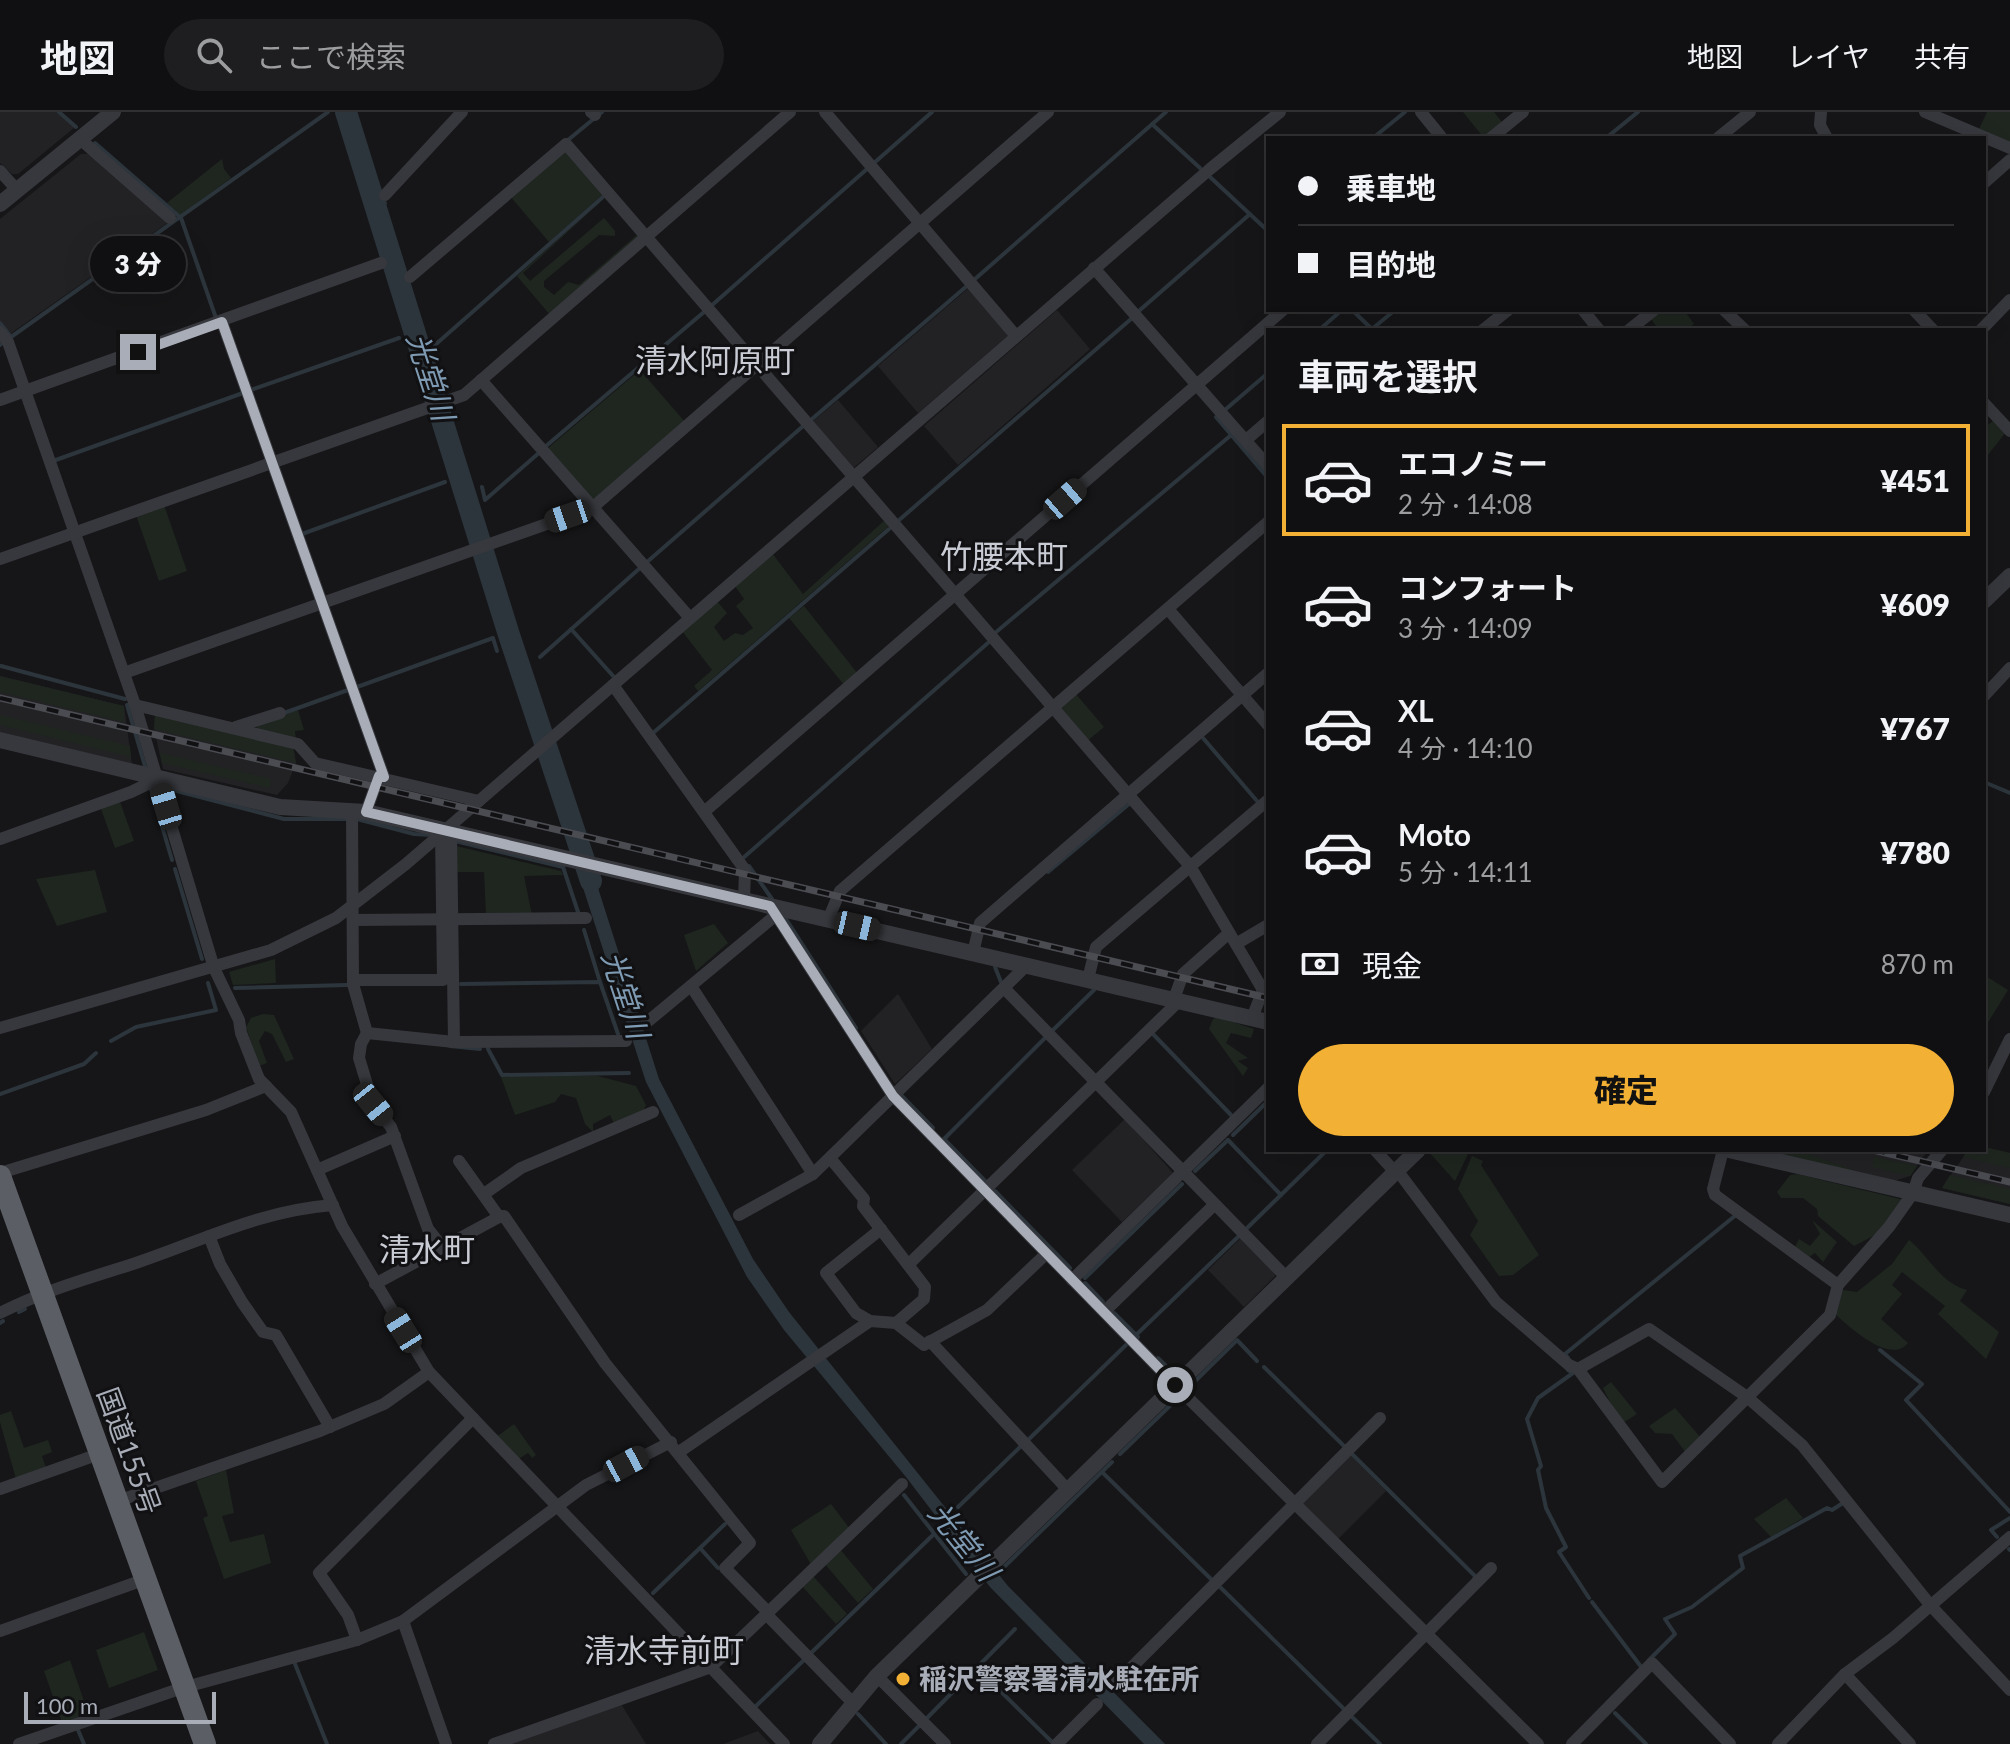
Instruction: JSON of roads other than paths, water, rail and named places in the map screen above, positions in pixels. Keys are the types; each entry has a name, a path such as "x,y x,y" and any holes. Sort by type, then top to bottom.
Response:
{"highway":[{"name":"国道155号","path":"0,1174 143,1580 205,1744"}],"street":[{"path":"0,204 113,112"},
{"path":"385,195 462,112"},
{"path":"0,559 464,395 790,112"},
{"path":"825,112 1016,336"},
{"path":"124,673 592,508 1048,112"},
{"path":"0,1028 271,950 352,913 1094,268 1280,112"},
{"path":"1421,112 1440,136"},
{"path":"1493,136 1523,112"},
{"path":"1720,136 1750,112"},
{"path":"1821,112 1820,125 1826,136"},
{"path":"1925,112 1982,136"},
{"path":"1986,138 2010,148"},
{"path":"80,139 170,218"},
{"path":"0,740 280,807 359,812 571,859 744,900 773,910 1260,1020 1263,990 1190,866 566,144 410,277"},
{"path":"1986,181 2010,160"},
{"path":"0,171 17,190"},
{"path":"0,400 381,263"},
{"path":"1094,268 1266,464"},
{"path":"1983,328 2010,300"},
{"path":"704,812 1281,312"},
{"path":"1486,328 1506,312"},
{"path":"1585,312 1597,328"},
{"path":"1632,328 1652,312"},
{"path":"1726,312 1743,328"},
{"path":"1916,312 1931,328"},
{"path":"222,322 381,777"},
{"path":"0,332 8,342 135,705 214,968 239,1020 259,1079 291,1112 333,1205 375,1284 429,1372 784,1744"},
{"path":"481,380 690,618"},
{"path":"1986,405 2010,431"},
{"path":"1246,440 1266,423"},
{"path":"828,920 840,891 1266,524"},
{"path":"1986,596 2010,576"},
{"path":"1168,609 1266,723"},
{"path":"1986,694 2010,668"},
{"path":"973,953 980,923 1266,675"},
{"path":"613,685 745,870 744,900"},
{"path":"135,705 298,744 315,763 479,801"},
{"path":"236,727 280,713"},
{"path":"381,777 359,812 352,913 353,980 367,1033 359,1058 373,1104 395,1136 428,1229 443,1248"},
{"path":"0,839 131,792 158,779"},
{"path":"1088,979 1096,947 1266,802"},
{"path":"446,832 454,1042"},
{"path":"646,1023 773,910"},
{"path":"773,910 893,1096 1175,1385 1538,1744"},
{"path":"352,913 447,919 586,918"},
{"path":"353,980 443,980 447,919"},
{"path":"910,1263 1177,1000 1183,974 1232,939 1266,926"},
{"path":"739,1215 813,1174 1026,966"},
{"path":"691,986 813,1174"},
{"path":"1004,988 1287,1278"},
{"path":"367,1033 454,1042 626,1041"},
{"path":"1986,1088 2010,1039"},
{"path":"0,1174 206,1110 266,1086"},
{"path":"1072,1280 1266,1090"},
{"path":"484,1194 521,1168 653,1112"},
{"path":"317,1170 395,1136"},
{"path":"1377,1152 1396,1171 1496,1302 1578,1369 1662,1482 1830,1315 1838,1285 1889,1227 1913,1193 1918,1178 1940,1152"},
{"path":"820,1744 852,1702 877,1676 1416,1152"},
{"path":"1725,1152 1713,1189 1715,1195 1838,1285"},
{"path":"1735,1152 2010,1215"},
{"path":"830,1158 864,1199 863,1206 910,1263 925,1287 924,1299 896,1323"},
{"path":"459,1161 499,1217"},
{"path":"0,1313 41,1292 274,1212 333,1205"},
{"path":"1104,1312 1214,1205"},
{"path":"375,1284 504,1216 605,1363 750,1543 725,1568 852,1702"},
{"path":"881,1229 826,1273 856,1313 870,1321 896,1323 924,1345 987,1310 1047,1253"},
{"path":"209,1236 220,1264 242,1302 263,1332 276,1335 330,1427"},
{"path":"19,1744 182,1688 357,1640 403,1621 586,1485 675,1447 808,1364 870,1321"},
{"path":"1578,1369 1649,1329 1747,1397 1802,1445 1931,1606 2010,1690"},
{"path":"930,1341 1068,1490"},
{"path":"115,1502 330,1427 384,1404 429,1372"},
{"path":"357,1640 348,1615 319,1573 473,1418"},
{"path":"1113,1686 1380,1418"},
{"path":"0,1489 99,1454"},
{"path":"494,1744 711,1667 902,1484"},
{"path":"1778,1744 1845,1674 1931,1606 2010,1537"},
{"path":"1317,1744 1491,1568"},
{"path":"0,1631 143,1580"},
{"path":"403,1621 446,1744"},
{"path":"1572,1744 1652,1663 1730,1744"},
{"path":"1845,1674 1906,1743"},
{"path":"877,1676 945,1744"},
{"path":"1057,1744 1097,1704"}],"water":[{"path":"575,863 591,866 659,1079 753,1259 789,1312 1008,1586 1165,1744 1144,1744 990,1587 906,1477 784,1330 747,1277 646,1082"}],"waterway":[{"path":"59,112 76,127"},
{"path":"0,323 11,337 328,112"},
{"name":"光堂川","path":"346,112 509,635 591,881"},
{"path":"568,140 602,112"},
{"path":"874,163 932,112"},
{"path":"975,279 1166,112"},
{"path":"1375,136 1405,112"},
{"path":"1608,136 1638,112"},
{"path":"1152,124 1200,168"},
{"path":"95,143 181,218 216,318"},
{"path":"711,306 867,169"},
{"path":"1210,177 1266,229"},
{"path":"435,345 604,196"},
{"path":"376,212 385,203"},
{"path":"1140,310 1250,214"},
{"path":"812,419 968,285"},
{"path":"546,446 704,312"},
{"path":"1321,328 1340,312"},
{"path":"1354,312 1371,328"},
{"path":"1373,328 1393,312"},
{"path":"898,521 1131,319"},
{"path":"408,335 414,332"},
{"path":"251,390 399,338"},
{"name":"光堂川","path":"422,357 428,351"},
{"path":"1226,409 1266,375"},
{"path":"53,461 243,393"},
{"path":"1216,417 1266,476"},
{"path":"647,562 802,427"},
{"path":"995,633 1230,436"},
{"path":"482,487 485,500 540,452"},
{"path":"454,479 460,476"},
{"path":"302,534 445,482"},
{"name":"光堂川","path":"465,494 473,491"},
{"path":"653,733 889,529"},
{"path":"540,657 640,568"},
{"path":"571,629 614,677"},
{"path":"357,687 493,638 497,651"},
{"path":"743,858 989,642"},
{"path":"507,647 513,645"},
{"path":"1,666 125,699"},
{"name":"光堂川","path":"520,669 528,667"},
{"path":"284,713 348,690"},
{"path":"127,705 145,766"},
{"path":"1203,738 1257,801"},
{"path":"1986,783 2010,793"},
{"path":"151,789 172,860"},
{"path":"173,790 284,819 346,819"},
{"path":"1048,872 1129,804"},
{"path":"357,819 414,834 431,835"},
{"path":"455,841 563,867 578,912"},
{"path":"749,866 772,899"},
{"path":"175,869 202,959"},
{"path":"786,919 856,1028"},
{"path":"584,930 600,982"},
{"path":"995,967 1001,982"},
{"path":"461,984 600,982 618,1034"},
{"path":"111,1041 136,1027 216,1010 208,983"},
{"path":"235,988 347,985"},
{"path":"1052,1031 1094,990"},
{"path":"1153,1034 1231,1115"},
{"path":"944,1139 1045,1038"},
{"path":"450,1046 480,1049"},
{"path":"488,1049 502,1075 629,1073"},
{"path":"0,1094 84,1064 96,1053"},
{"path":"901,1095 933,1128"},
{"path":"1233,1135 1266,1103"},
{"path":"944,1139 986,1182"},
{"path":"1228,1140 1281,1195"},
{"path":"1195,1171 1228,1140"},
{"path":"1246,1229 1325,1152"},
{"path":"1085,1278 1182,1184"},
{"path":"995,1191 1070,1268"},
{"path":"1568,1358 1565,1354 1736,1215"},
{"path":"1136,1335 1239,1236"},
{"path":"1085,1283 1103,1302"},
{"path":"19,1312 25,1309"},
{"path":"1114,1313 1138,1337"},
{"path":"1188,1388 1237,1340 1257,1361"},
{"path":"1028,1440 1126,1345"},
{"path":"1880,1350 1922,1384 1906,1400 2010,1512"},
{"path":"1158,1358 1173,1373"},
{"path":"1264,1367 1344,1446"},
{"path":"1568,1370 1573,1373 1538,1398 1527,1419 1541,1466 1538,1470 1546,1508 1566,1547 1559,1552 1589,1598"},
{"path":"1120,1454 1179,1397"},
{"path":"958,1507 1020,1447"},
{"path":"1352,1454 1476,1577 1474,1579"},
{"path":"1005,1566 1112,1462"},
{"path":"1102,1472 1213,1581"},
{"path":"904,1495 966,1574"},
{"path":"1649,1660 1675,1634 1665,1619 1692,1607 1743,1568 1740,1556 1827,1508 1832,1510 1843,1503"},
{"path":"1997,1537 1991,1530 2010,1518"},
{"path":"700,1548 725,1524"},
{"path":"812,1652 934,1534"},
{"path":"653,1593 700,1548 718,1568"},
{"path":"1220,1587 1345,1710"},
{"path":"1592,1602 1642,1668"},
{"path":"926,1719 1015,1629"},
{"path":"756,1706 804,1660"},
{"path":"295,1664 327,1744"},
{"path":"977,1668 1053,1743"},
{"path":"1615,1713 1646,1744"},
{"path":"858,1714 886,1744"},
{"path":"1351,1716 1380,1744"},
{"path":"901,1744 919,1726"},
{"path":"78,1730 84,1744"}],"railway":[{"path":"0,698 1266,998"},
{"path":"1882,1152 2010,1182"}],"place":[{"name":"稲沢警察署清水駐在所","path":"903,1679"}],"district":[{"name":"清水阿原町","path":"715,361"},
{"name":"竹腰本町","path":"1004,557"},
{"name":"清水町","path":"427,1250"},
{"name":"清水寺前町","path":"664,1651"}]}
